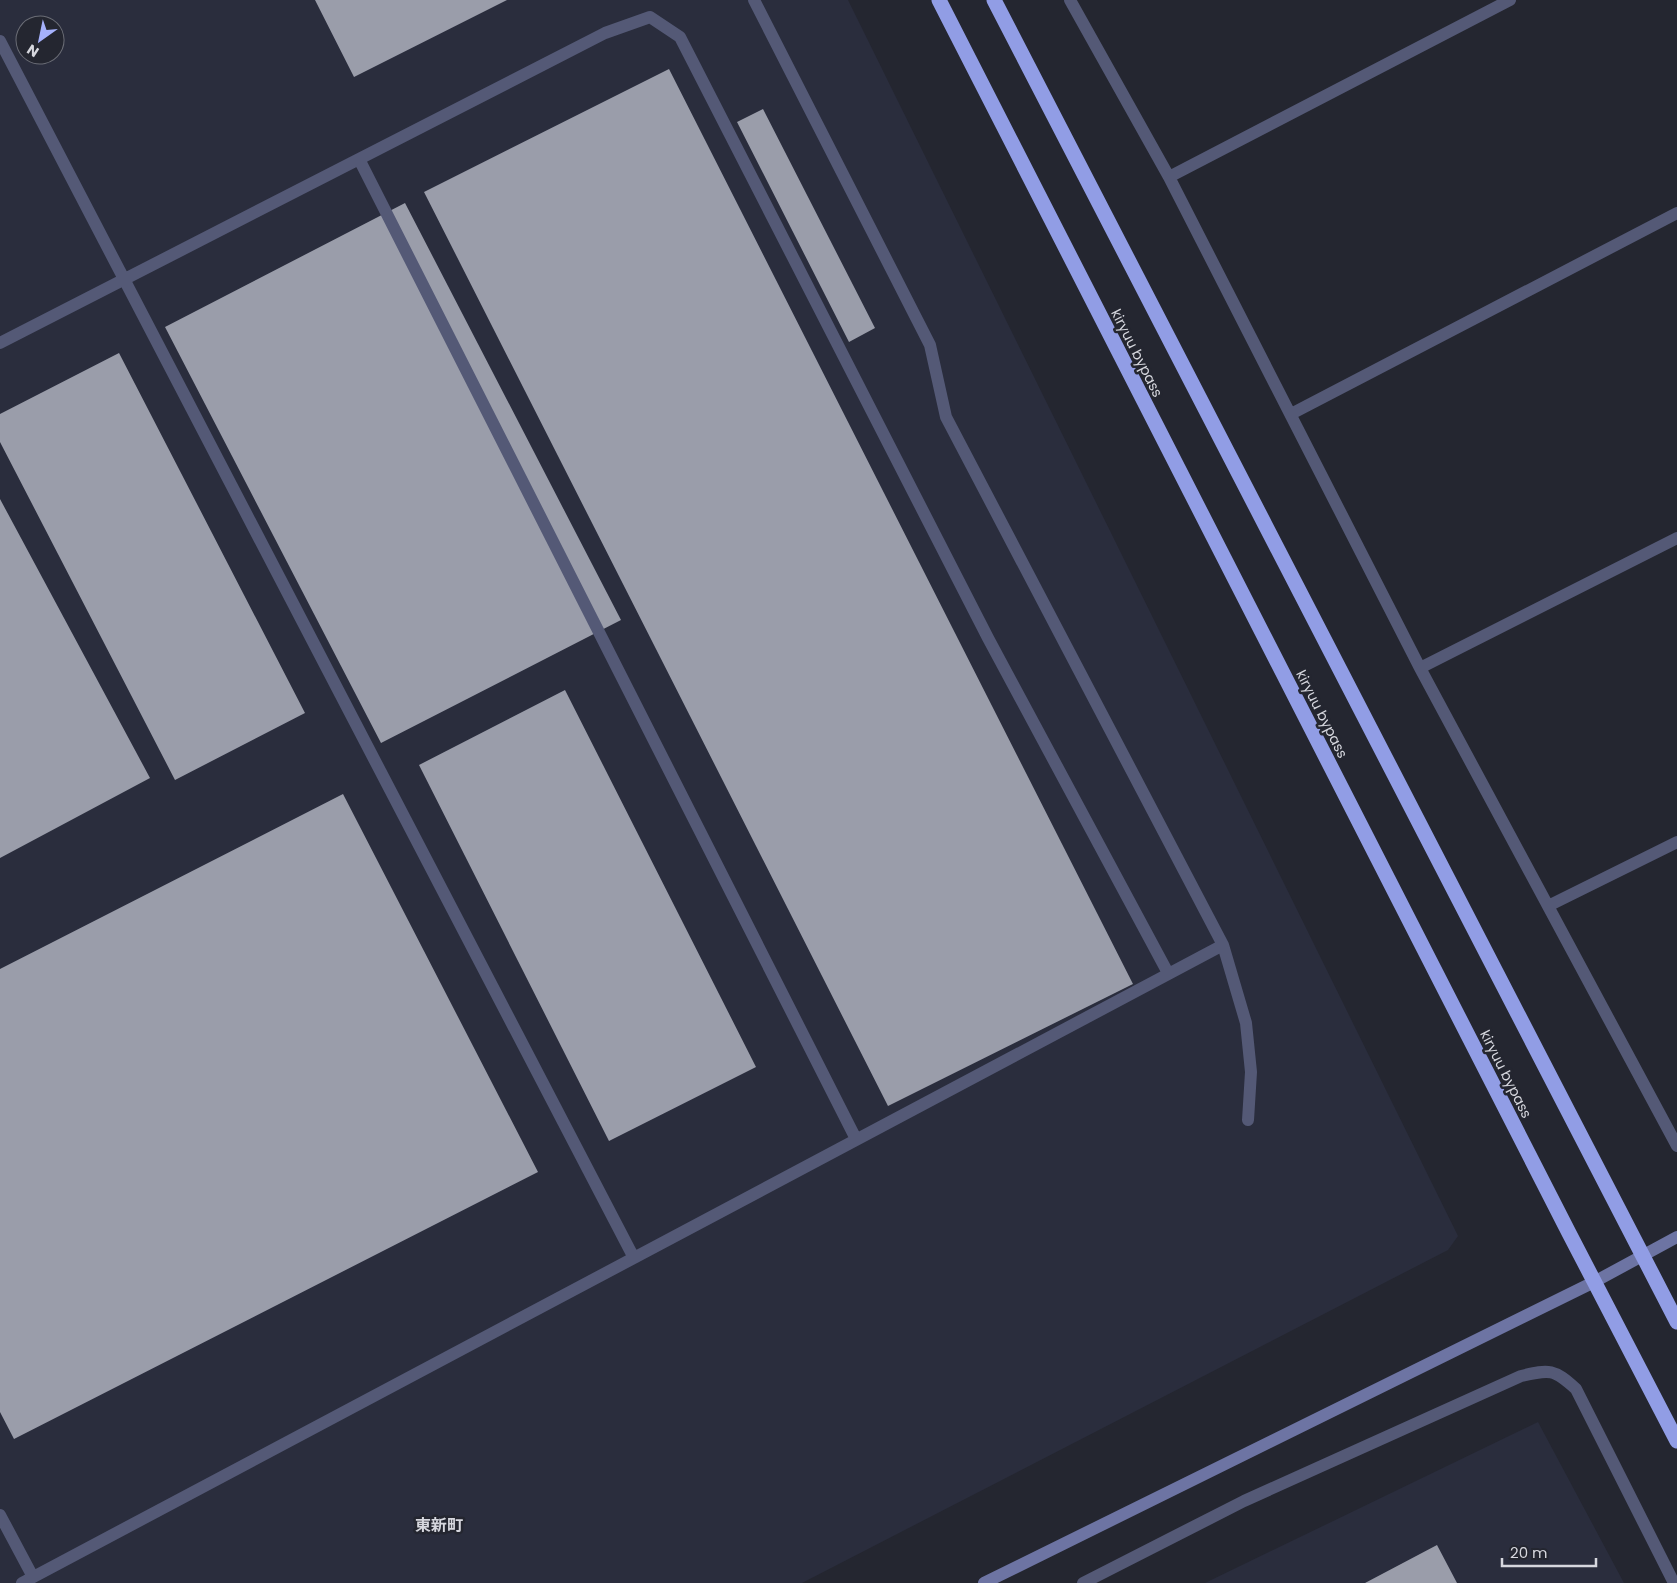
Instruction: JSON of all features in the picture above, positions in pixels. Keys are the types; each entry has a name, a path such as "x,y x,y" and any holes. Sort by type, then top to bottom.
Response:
{"highway":[{"name":"kiryuu bypass","path":"939,0 1677,1441"},
{"path":"994,0 1677,1322"}],"street":[{"path":"754,0 930,345 946,417 1223,944 1246,1024 1251,1072 1248,1120"},
{"path":"1070,0 1169,176 1420,668 1677,1146"},
{"path":"1169,176 1510,0"},
{"path":"0,344 605,33 650,17 680,37 988,638 1168,974"},
{"path":"0,41 634,1258"},
{"path":"359,159 856,1139"},
{"path":"1290,414 1677,212"},
{"path":"1420,668 1677,538"},
{"path":"1548,906 1677,842"},
{"path":"0,1515 28,1580 1223,944"},
{"path":"984,1583 1594,1282 1677,1237"},
{"path":"1083,1583 1253,1497 1521,1376 1550,1371 1561,1375 1576,1389 1674,1583"}],"shaded area":[{"path":"0,0 848,0 1458,1236 1448,1250 802,1583 0,1583"},
{"path":"1538,1422 1624,1583 1205,1583"}],"building":[{"path":"315,0 507,0 354,77"},
{"path":"669,69 1133,984 888,1106 424,192"},
{"path":"763,109 875,328 849,342 737,122"},
{"path":"405,203 621,620 381,743 165,327"},
{"path":"119,353 305,713 175,780 0,442 0,414"},
{"path":"0,499 150,778 0,858"},
{"path":"565,690 756,1067 609,1141 419,765"},
{"path":"343,794 538,1172 14,1439 0,1412 0,969"},
{"path":"1437,1545 1457,1583 1365,1583"}],"district":[{"name":"東新町","path":"439,1525"}]}
